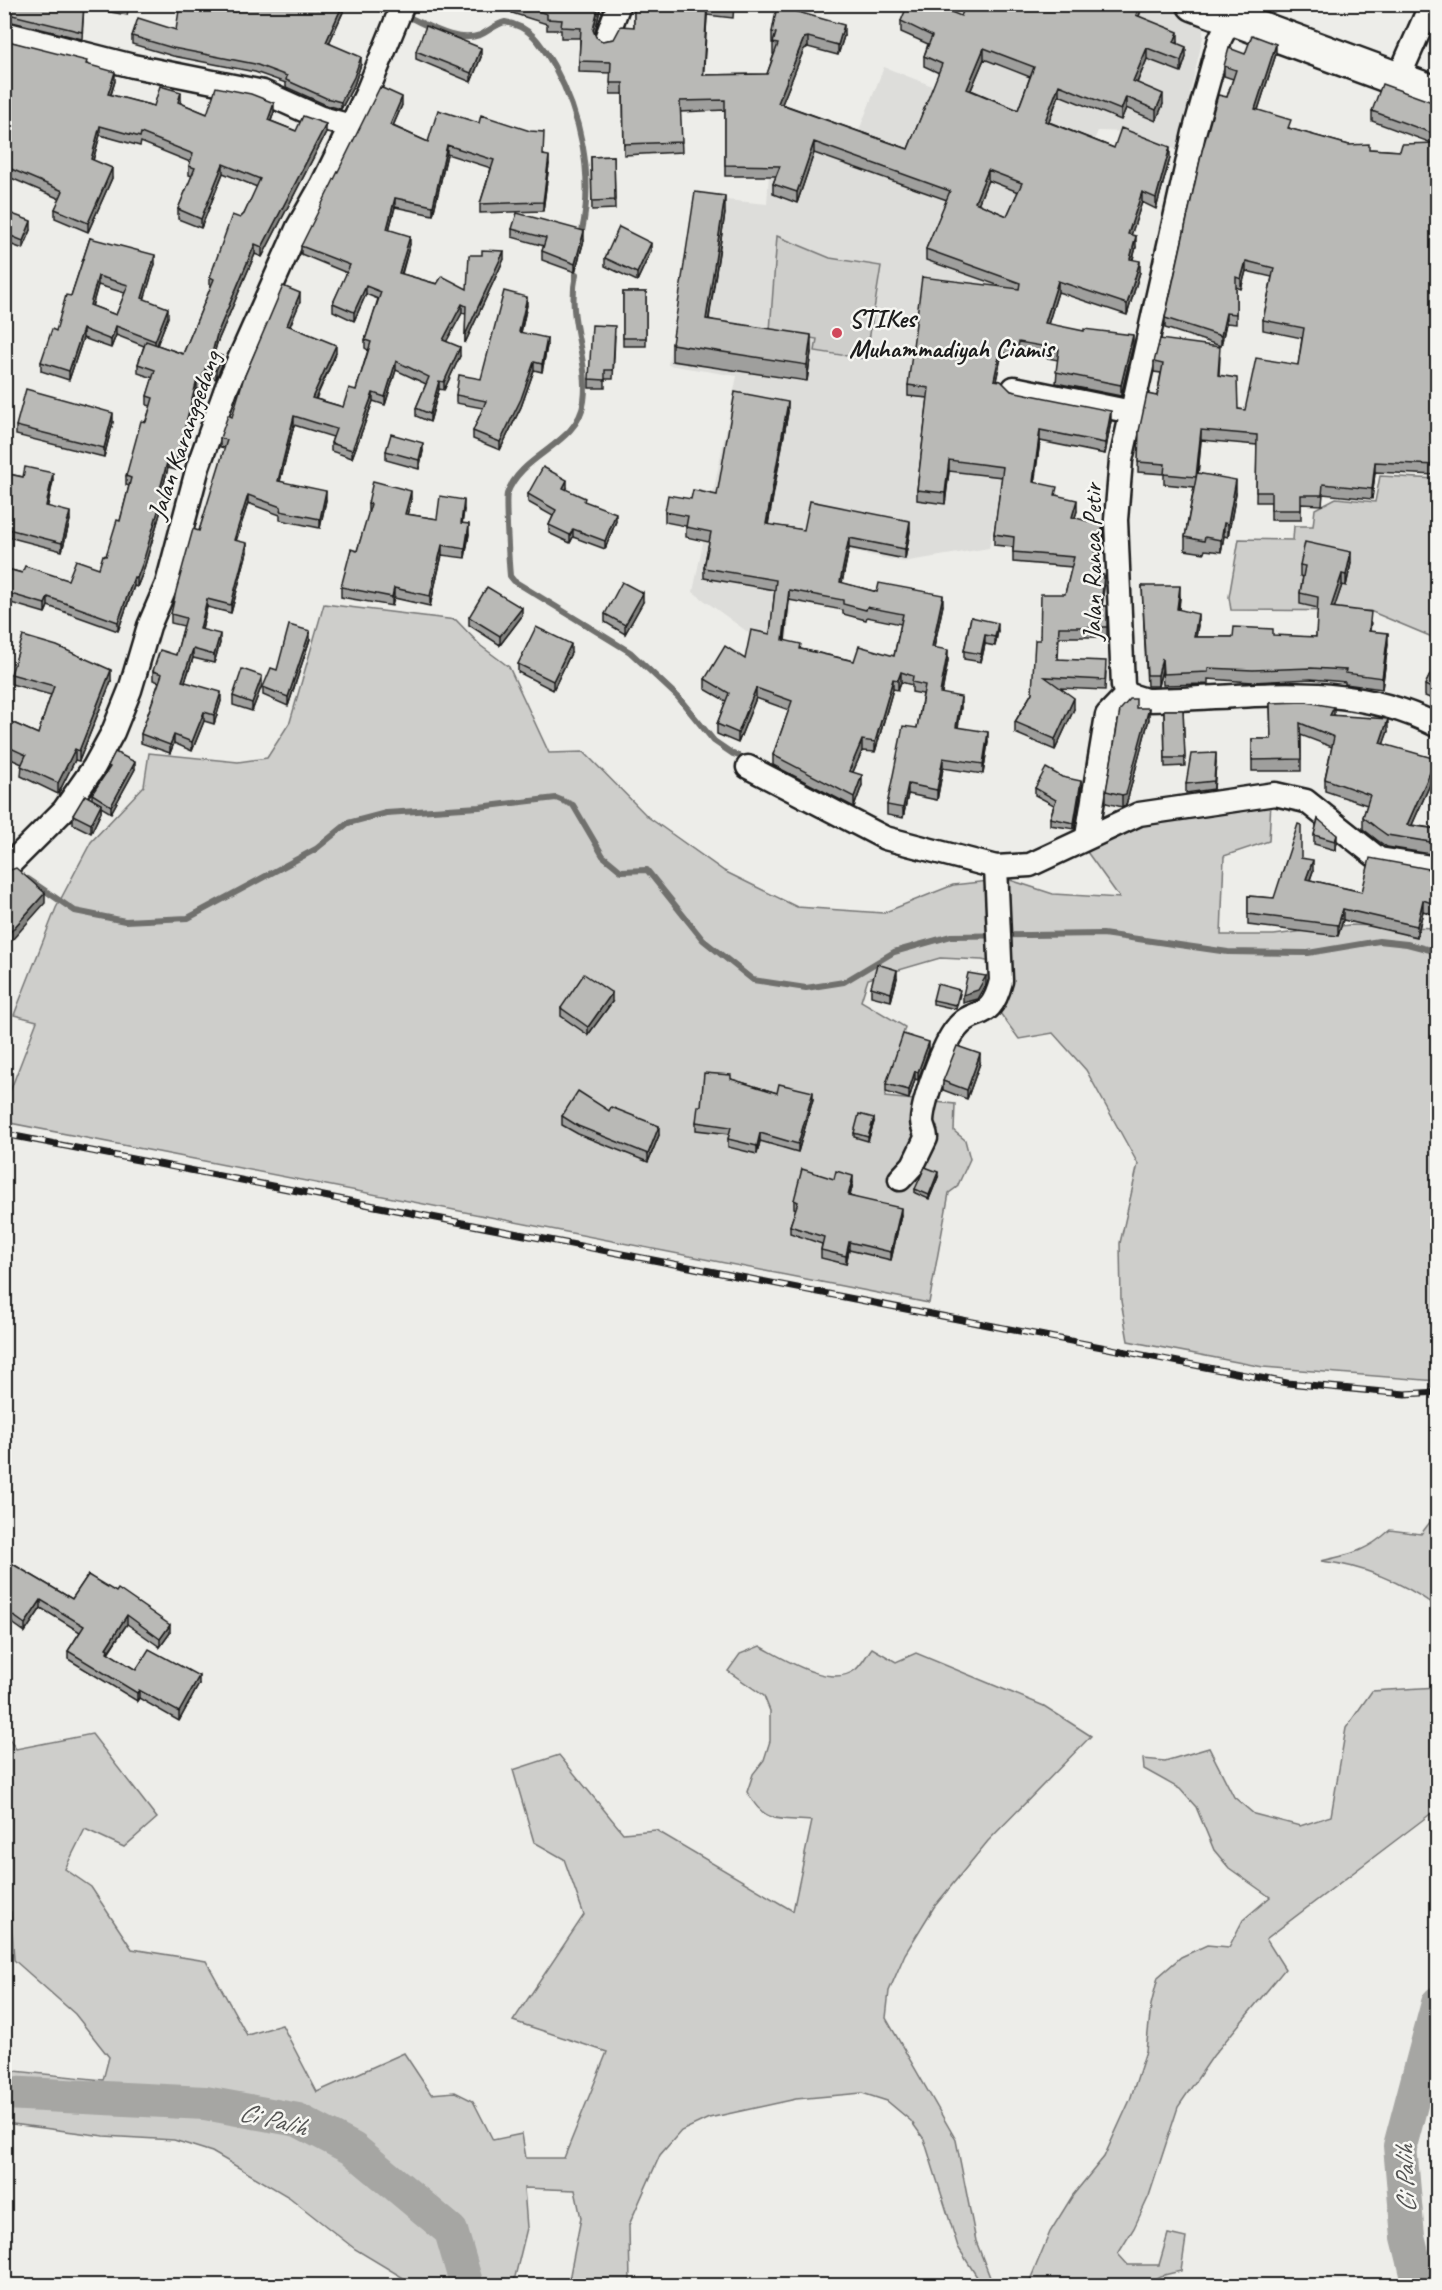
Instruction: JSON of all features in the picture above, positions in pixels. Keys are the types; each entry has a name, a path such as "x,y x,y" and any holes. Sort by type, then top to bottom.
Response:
{"main road":[{"path":"1194,4 1437,94"}],"street":[{"path":"606,39 619,4"},
{"path":"1398,79 1431,4"},
{"name":"Jalan Karanggedang","path":"4,870 64,810 94,767 113,732 130,690 149,626 166,584 198,467 226,389 298,227 351,126 401,11"},
{"name":"Jalan Ranca Petir","path":"1127,694 1120,670 1116,519 1121,460 1194,133 1220,39 1231,18"},
{"path":"4,33 133,66 262,92 321,118 351,126"},
{"path":"1014,388 1132,411"},
{"path":"1087,836 1107,715 1127,694 1146,700 1314,693 1359,698 1437,726"},
{"path":"748,768 885,838 996,867 1030,865 1087,836 1139,814 1275,794 1306,801 1379,859 1437,868"},
{"path":"900,1179 913,1165 926,1138 921,1123 927,1090 946,1046 963,1022 989,1010 999,991 1001,967 996,867"}],"shaded area":[{"name":"STIKes Muhammadiyah Ciamis","path":"1184,4 1203,24 1203,37 1177,150 1132,132 1098,131 997,358 1001,359 994,388 1047,397 1030,527 994,521 989,548 903,562 799,541 787,642 753,636 693,592 737,376 668,365 695,197 767,204 771,143 856,138 884,67 945,91 958,59 1060,5"},
{"path":"777,236 830,258 881,266 866,359 815,351 817,339 770,331"},
{"path":"1380,476 1437,479 1437,639 1370,611 1231,610 1229,597 1239,539 1293,540 1294,526 1313,526 1315,509 1336,498 1375,502"},
{"path":"324,604 456,620 481,646 509,667 549,753 584,752 648,817 724,871 797,907 883,913 953,885 1007,879 1053,894 1120,898 1082,845 1153,816 1271,800 1269,841 1224,856 1221,935 1274,935 1349,925 1437,928 1437,1381 1263,1367 1128,1341 1121,1301 1120,1243 1138,1164 1086,1070 1053,1033 1019,1039 1000,1013 1009,966 982,960 940,958 868,979 861,1001 905,1027 885,1097 955,1104 954,1131 965,1140 970,1159 957,1187 949,1193 929,1303 5,1122 4,1107 37,1021 14,1015 56,908 91,842 144,786 149,753 238,762 267,758 290,722"},
{"path":"1437,1513 1437,1607 1382,1576 1337,1563 1321,1561 1358,1551 1374,1543 1390,1530 1421,1534"},
{"path":"760,1646 807,1670 833,1676 845,1675 855,1670 872,1648 896,1662 916,1653 1044,1706 1091,1736 988,1841 934,1907 905,1954 889,1991 886,2018 956,2140 976,2241 993,2285 982,2285 958,2247 924,2139 911,2121 887,2101 862,2093 796,2099 709,2118 681,2131 660,2155 629,2225 630,2286 568,2285 581,2218 575,2190 524,2188 527,2228 513,2285 415,2285 355,2249 289,2197 212,2152 174,2140 104,2136 5,2123 5,2070 103,2080 109,2057 75,2014 14,1960 11,1912 4,1909 5,1733 16,1749 92,1734 157,1818 124,1847 85,1829 65,1869 91,1887 132,1949 206,1961 247,2035 282,2025 317,2092 404,2053 431,2094 455,2092 473,2101 493,2140 522,2134 526,2158 564,2158 607,2052 513,2021 584,1915 564,1859 534,1842 513,1770 559,1755 623,1833 656,1830 793,1911 812,1821 774,1818 767,1815 760,1810 747,1792 753,1774 764,1760 770,1741 770,1711 764,1696 728,1671 740,1654"},
{"path":"1437,1687 1437,1809 1266,1939 1285,1969 1213,2056 1178,2107 1149,2196 1134,2228 1118,2254 1128,2265 1159,2265 1168,2234 1186,2238 1181,2271 1160,2276 1143,2285 1028,2285 1050,2232 1073,2195 1104,2157 1130,2100 1146,2051 1151,2005 1158,1977 1181,1957 1207,1945 1229,1947 1243,1920 1270,1897 1229,1868 1214,1850 1196,1807 1180,1789 1144,1769 1143,1759 1165,1761 1209,1748 1234,1797 1254,1814 1300,1826 1331,1816 1346,1728 1372,1691"}],"building":[{"path":"5,4 84,4 82,32 4,13"},
{"path":"180,4 194,4 235,12 237,4 306,4 318,9 320,4 343,4 326,42 361,57 354,77 341,102 326,98 286,80 287,76 255,64 173,48 132,36 138,18 176,30"},
{"path":"517,4 599,4 593,30 596,37 602,41 614,39 621,26 634,27 634,4 733,4 733,7 707,5 703,75 767,74 778,44 773,43 776,33 772,32 777,6 844,25 838,45 804,38 778,103 908,149 942,64 924,56 932,36 901,21 908,4 931,4 961,16 966,4 1108,4 1119,9 1120,4 1140,4 1136,15 1178,32 1174,42 1186,47 1181,61 1147,48 1133,81 1163,94 1156,110 1126,97 1121,110 1059,85 1045,121 1114,148 1121,128 1170,147 1156,198 1142,192 1128,234 1136,236 1130,259 1140,261 1127,304 1058,281 1045,323 1084,331 1084,329 1133,335 1121,385 1056,372 1059,349 1019,342 1018,346 1002,342 994,380 1001,381 1011,391 1111,411 1105,443 1040,430 1033,482 1057,487 1055,495 1077,500 1072,517 1103,525 1092,563 1097,565 1096,573 1104,575 1101,606 1107,606 1107,627 1059,627 1057,659 1106,661 1105,680 1045,677 1074,698 1055,739 1015,722 1032,693 1035,640 1040,640 1041,594 1065,594 1074,557 1013,552 1014,537 994,534 1003,467 949,460 945,493 917,490 929,388 908,385 922,277 1019,289 1020,283 926,249 950,191 814,142 797,192 773,184 780,166 725,165 725,100 680,101 682,142 624,144 623,83 610,83 611,62 579,61 581,28 561,27 562,20 547,19 547,14","holes":["984,48 1034,67 1018,110 967,89","988,170 1022,183 1007,216 975,202"]},
{"path":"426,26 481,48 471,73 416,51"},
{"path":"1252,35 1276,44 1255,109 1291,120 1288,128 1349,145 1369,144 1369,149 1400,151 1402,144 1437,143 1436,465 1375,462 1372,489 1323,484 1322,495 1301,495 1301,510 1271,510 1271,492 1256,492 1257,435 1201,430 1196,477 1164,474 1165,464 1138,462 1139,431 1147,394 1157,396 1163,364 1154,362 1160,339 1220,347 1218,375 1237,378 1238,409 1245,410 1256,358 1298,365 1304,328 1263,320 1274,268 1246,261 1241,279 1236,277 1236,314 1226,313 1221,336 1165,318 1202,151 1218,95 1227,97 1236,70 1224,66 1229,48 1245,54"},
{"path":"4,40 87,61 86,64 115,72 108,94 154,106 160,86 181,92 178,102 207,114 216,87 251,94 274,103 268,120 296,131 303,116 326,124 262,247 255,244 217,334 212,353 222,356 216,370 206,366 201,382 197,380 176,461 168,459 160,489 164,491 143,562 137,578 134,577 118,622 48,597 45,604 4,592 4,568 22,573 25,566 68,580 76,560 99,568 103,555 106,556 117,520 120,521 131,478 126,476 141,421 146,422 153,398 147,396 155,370 138,364 146,341 183,354 214,279 210,277 232,215 240,218 244,214 260,179 223,164 201,219 178,209 195,168 189,166 193,154 141,133 140,137 100,126 91,159 112,168 88,223 55,209 63,191 4,166"},
{"path":"1382,84 1437,102 1437,135 1372,111"},
{"path":"380,87 402,97 390,125 428,142 438,110 479,123 481,115 530,131 544,132 543,155 549,156 543,202 480,204 494,160 447,145 433,206 395,198 387,229 410,236 399,273 437,284 442,276 467,289 469,255 482,255 482,250 504,251 465,335 466,306 462,304 443,340 460,347 444,382 439,381 430,414 416,408 429,377 396,361 385,397 373,393 352,450 331,443 336,429 294,416 278,481 326,491 320,519 280,511 281,507 248,495 234,540 247,543 231,605 207,599 200,629 220,634 214,655 193,649 182,681 221,692 214,715 204,712 192,742 174,735 170,745 141,734 162,674 153,671 160,650 176,655 186,618 171,614 193,529 199,531 227,440 220,438 228,415 232,417 243,380 283,286 300,293 287,325 336,345 312,398 343,407 349,388 356,390 371,342 365,340 381,292 366,286 354,312 333,303 350,265 301,246"},
{"path":"614,156 615,200 592,201 591,157"},
{"path":"695,192 725,196 706,319 811,335 807,365 672,344"},
{"path":"4,211 31,221 23,241 4,233"},
{"path":"517,213 584,231 575,264 542,251 546,238 512,229"},
{"path":"619,227 651,243 637,273 605,258"},
{"path":"90,238 155,255 142,298 168,308 155,341 116,326 111,340 83,329 69,371 41,362 52,329 56,331 66,295 71,296","holes":["98,276 128,285 116,315 90,305"]},
{"path":"504,291 527,297 519,332 547,338 542,364 534,362 521,399 500,442 473,431 486,401 456,395 459,375 481,379"},
{"path":"623,292 646,292 646,338 623,338"},
{"path":"592,325 615,326 613,370 605,370 605,380 589,379"},
{"path":"26,389 113,413 104,448 16,426"},
{"path":"735,392 788,402 766,524 804,530 810,501 910,521 905,549 849,538 840,582 877,592 879,583 943,595 932,647 948,650 940,693 961,697 956,727 988,732 983,764 943,758 937,790 908,784 903,808 887,805 903,726 917,728 925,685 912,682 913,676 901,672 898,680 893,679 875,742 862,740 849,771 862,775 854,797 773,755 792,701 756,688 738,733 717,724 729,693 705,679 725,646 745,659 751,630 770,634 776,580 704,568 711,532 686,527 688,516 665,512 668,495 691,499 693,490 717,495","holes":["789,590 843,600 843,604 866,610 867,607 903,614 894,656 859,646 854,661 800,649 801,644 783,640"]},
{"path":"391,434 423,443 419,460 386,451"},
{"path":"25,467 53,473 46,506 70,512 62,543 4,528 4,473 23,477"},
{"path":"543,467 567,480 563,488 585,498 584,501 616,513 605,541 573,529 570,535 549,525 556,510 528,494"},
{"path":"1197,473 1236,480 1228,524 1224,523 1221,540 1205,537 1204,541 1185,537"},
{"path":"373,481 411,491 405,514 437,519 440,496 464,500 461,523 469,524 465,549 442,545 430,596 394,588 392,597 341,587 351,549 357,551 371,504 368,503"},
{"path":"1305,542 1351,552 1346,575 1342,574 1331,607 1371,612 1369,631 1388,633 1382,678 1345,673 1346,670 1311,668 1253,670 1208,668 1208,672 1163,674 1162,658 1158,675 1147,675 1142,586 1180,586 1177,609 1198,614 1194,637 1233,637 1234,627 1273,629 1273,635 1316,637 1318,597 1300,593 1305,566 1300,565"},
{"path":"622,582 643,593 625,625 605,614"},
{"path":"487,587 522,608 500,636 469,617"},
{"path":"971,617 998,623 995,637 985,635 981,654 964,651"},
{"path":"289,625 310,631 288,697 263,687 271,668 277,670"},
{"path":"536,627 571,644 553,681 518,664"},
{"path":"23,636 57,646 111,670 79,751 75,749 58,783 21,766 26,755 4,745 4,719 38,734 54,686 11,674"},
{"path":"1437,661 1437,691 1425,685"},
{"path":"242,669 262,676 252,703 233,696"},
{"path":"1130,699 1136,699 1136,708 1149,708 1126,794 1122,795 1106,791 1120,710"},
{"path":"1306,702 1334,707 1330,715 1388,719 1380,743 1436,759 1407,825 1437,829 1437,843 1387,835 1363,817 1370,795 1325,779 1334,737 1300,723 1301,759 1252,760 1252,739 1271,739 1270,703"},
{"path":"1164,710 1183,710 1185,758 1165,758"},
{"path":"115,752 135,762 111,806 92,794 110,767 108,766"},
{"path":"1216,753 1214,781 1186,784 1191,754"},
{"path":"1046,768 1062,777 1081,781 1074,823 1050,818 1056,800 1035,788"},
{"path":"85,795 101,804 91,824 73,815"},
{"path":"1318,819 1337,835 1335,841 1314,835"},
{"path":"1298,824 1301,825 1301,858 1313,860 1306,879 1362,892 1370,858 1429,869 1437,872 1437,905 1423,900 1417,926 1343,909 1338,925 1248,914 1248,896 1274,898"},
{"path":"16,868 45,893 4,939 4,872"},
{"path":"4,947 10,949 4,962"},
{"path":"877,964 897,970 891,993 871,987"},
{"path":"968,973 986,976 978,990 963,995"},
{"path":"584,974 612,993 588,1027 561,1008"},
{"path":"937,984 960,990 956,1005 933,1000"},
{"path":"903,1034 929,1042 909,1090 886,1084"},
{"path":"957,1046 980,1054 967,1090 943,1081"},
{"path":"704,1073 731,1075 731,1079 777,1093 779,1084 813,1092 798,1144 760,1133 757,1146 728,1139 731,1127 696,1122 698,1106 701,1106"},
{"path":"578,1091 609,1111 611,1107 659,1126 648,1154 578,1126 562,1116"},
{"path":"859,1114 874,1118 868,1137 854,1133"},
{"path":"925,1167 938,1172 929,1195 915,1189"},
{"path":"802,1169 834,1179 836,1171 853,1176 848,1196 901,1208 891,1252 849,1242 846,1256 821,1250 824,1237 790,1226 798,1202 794,1200"},
{"path":"4,1559 72,1599 88,1575 116,1592 118,1589 170,1625 160,1639 127,1615 106,1648 107,1652 136,1670 149,1649 199,1676 179,1712 139,1690 137,1693 68,1651 84,1626 41,1600 25,1624 4,1609"}],"waterway":[{"path":"381,4 394,11"},
{"path":"404,15 441,32 461,37 480,35 505,22 529,32 540,44 563,85 583,146 586,188 582,231"},
{"path":"576,274 574,308 584,370 584,401 580,416 571,429 524,469 514,480 507,494 510,576 514,581 630,652 678,697 714,741 733,754 748,759"},
{"path":"28,879 75,911 125,921 188,918 316,849 348,823 386,813 479,807 556,798 573,805 603,856 621,871 647,870 703,940 753,980 806,988 844,982 894,952 951,936 1103,934 1228,952 1308,953 1379,941 1407,944 1438,952"},
{"name":"Ci Palih","path":"1420,2286 1408,2237 1400,2146 1438,2003"},
{"name":"Ci Palih","path":"4,2093 205,2103 298,2120 353,2149 451,2231 467,2286"}],"railway":[{"path":"4,1134 1287,1383 1405,1394 1438,1392"}],"place":[{"name":"STIKes Muhammadiyah Ciamis","path":"837,333"}]}
